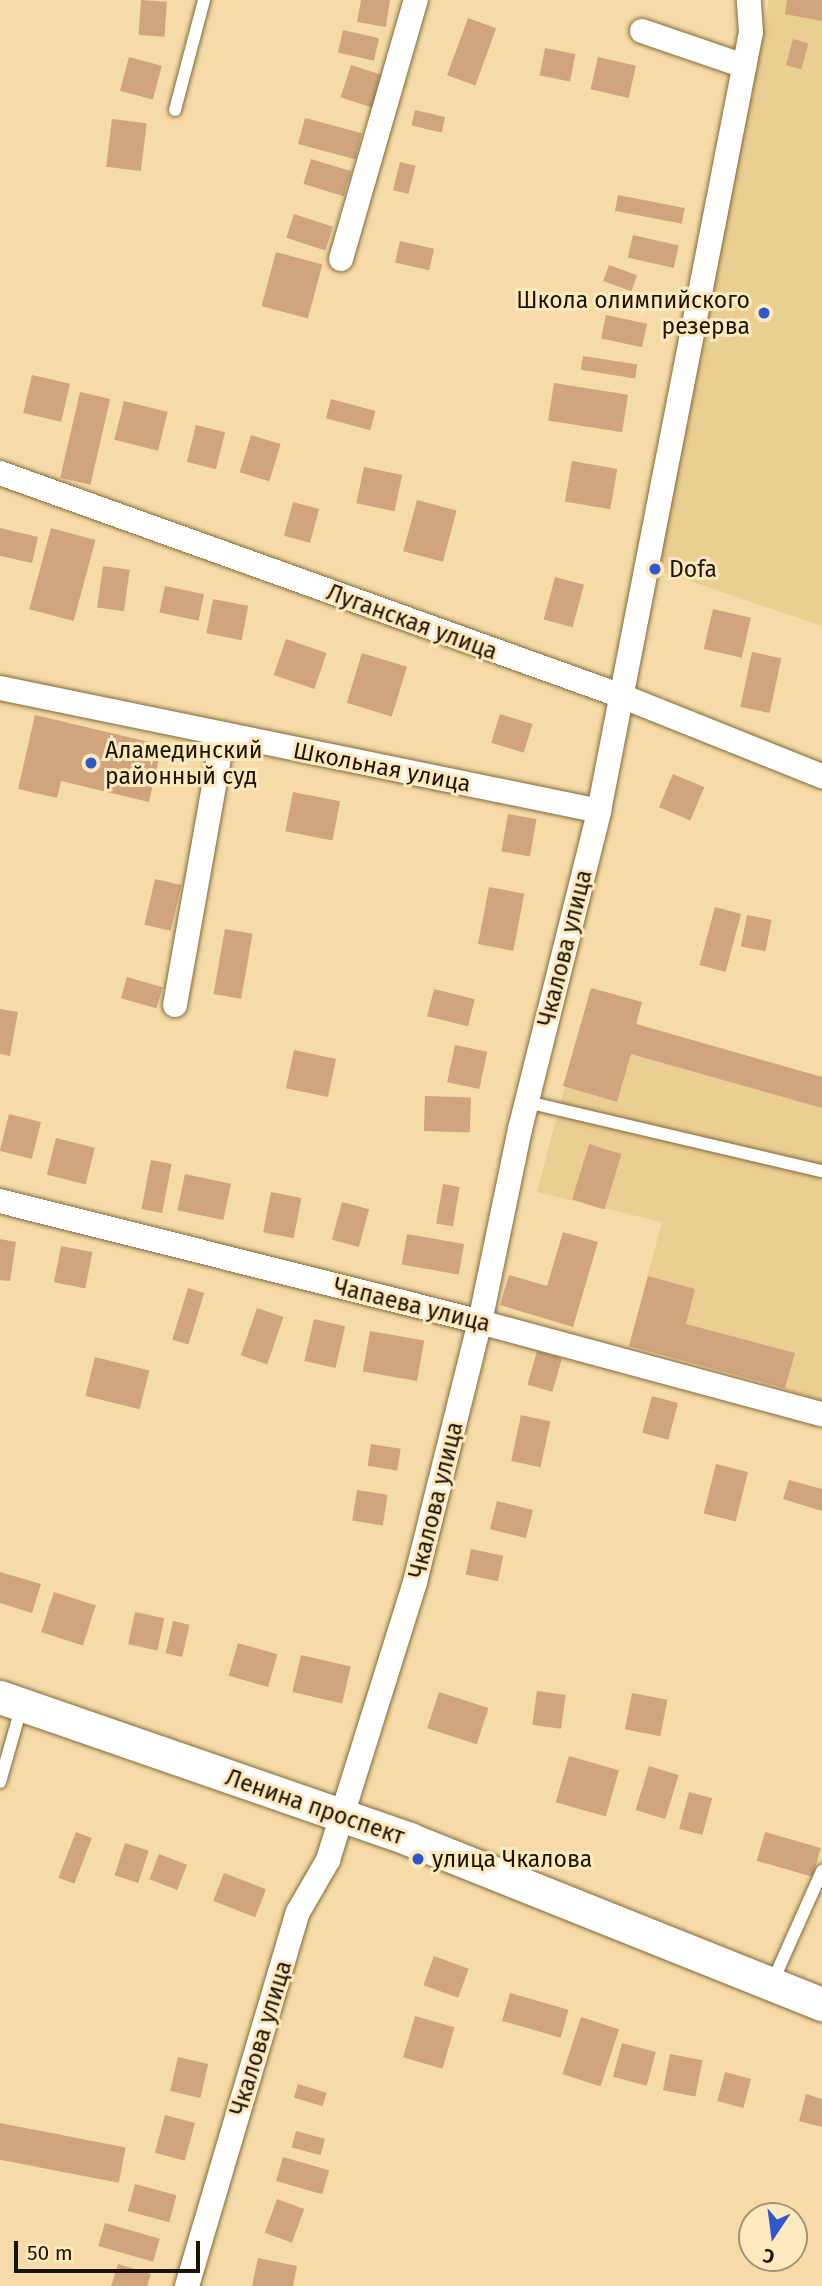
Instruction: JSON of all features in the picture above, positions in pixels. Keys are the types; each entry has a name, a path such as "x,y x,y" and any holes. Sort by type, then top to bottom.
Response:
{"main road":[{"name":"Ленина проспект","path":"11,1701 343,1815 822,2004"}],"street":[{"path":"341,259 416,0"},
{"name":"Чкалова улица","path":"187,2286 298,1912 328,1860 415,1582 480,1322 527,1102 599,811 619,695 751,32 749,0"},
{"path":"642,31 744,66"},
{"name":"Луганская улица","path":"0,473 619,695 822,776"},
{"name":"Школьная улица","path":"0,688 599,811"},
{"path":"174,1005 223,735"},
{"name":"Чапаева улица","path":"0,1201 480,1322 822,1414"}],"lane":[{"path":"175,110 204,0"},
{"path":"527,1102 822,1171"},
{"path":"0,1782 11,1701"},
{"path":"772,1983 822,1871"}],"shaded area":[{"name":"Школа олимпийского резерва","path":"769,0 822,0 822,626 655,569"},
{"path":"591,988 642,1002 637,1024 822,1077 822,1400 629,1346 662,1222 537,1192"}],"building":[{"path":"141,0 167,2 164,37 139,35"},
{"path":"361,0 390,0 386,27 357,22"},
{"path":"787,0 822,0 822,21 785,14"},
{"path":"468,18 496,28 475,86 447,75"},
{"path":"343,30 379,38 374,61 338,52"},
{"path":"793,39 808,43 801,69 786,65"},
{"path":"545,48 575,54 570,81 540,75"},
{"path":"129,57 162,66 153,100 120,91"},
{"path":"598,57 636,66 629,98 591,89"},
{"path":"351,65 385,76 375,108 340,97"},
{"path":"415,110 445,117 442,133 411,126"},
{"path":"305,118 362,133 355,159 298,144"},
{"path":"112,119 147,123 141,171 106,167"},
{"path":"311,159 351,171 344,196 303,184"},
{"path":"400,162 416,166 409,194 393,190"},
{"path":"618,195 685,208 682,224 615,211"},
{"path":"294,214 333,227 325,250 286,238"},
{"path":"633,235 679,246 674,268 628,257"},
{"path":"400,241 434,249 429,270 395,262"},
{"path":"276,252 322,264 308,319 262,306"},
{"path":"609,265 637,275 631,291 603,281"},
{"path":"606,315 647,324 642,347 601,338"},
{"path":"583,356 637,365 635,378 581,370"},
{"path":"32,375 70,384 61,422 23,413"},
{"path":"554,383 628,395 622,432 548,421"},
{"path":"80,392 110,399 90,485 60,478"},
{"path":"331,399 375,411 370,430 326,418"},
{"path":"124,401 168,412 158,451 114,440"},
{"path":"196,425 225,432 216,469 187,462"},
{"path":"251,435 281,444 269,481 240,472"},
{"path":"572,461 617,469 610,509 565,501"},
{"path":"364,467 402,475 394,511 356,503"},
{"path":"417,500 457,511 443,562 403,551"},
{"path":"293,502 319,509 310,543 284,536"},
{"path":"0,528 38,537 32,563 0,556"},
{"path":"51,528 95,540 74,621 29,609"},
{"path":"103,566 130,570 124,611 97,608"},
{"path":"555,577 584,585 573,627 544,620"},
{"path":"165,586 204,594 199,621 159,612"},
{"path":"213,599 248,606 242,640 206,633"},
{"path":"713,609 751,618 742,658 704,649"},
{"path":"286,639 327,653 314,689 274,675"},
{"path":"752,652 781,658 770,713 740,707"},
{"path":"362,653 407,667 392,716 347,703"},
{"path":"500,714 533,724 524,753 491,743"},
{"name":"Аламединский районный суд","path":"35,715 162,745 149,802 61,781 57,798 18,789"},
{"path":"673,774 704,787 690,820 659,807"},
{"path":"293,792 340,801 332,840 285,831"},
{"path":"508,814 537,819 530,856 501,851"},
{"path":"155,879 181,885 171,931 144,925"},
{"path":"489,887 524,894 513,951 478,944"},
{"path":"715,907 741,914 726,972 699,965"},
{"path":"747,915 772,920 765,951 741,946"},
{"path":"225,929 253,934 241,999 214,994"},
{"path":"127,977 163,987 157,1008 121,998"},
{"path":"591,988 642,1002 636,1024 822,1077 822,1108 631,1054 617,1102 563,1086"},
{"path":"434,989 475,999 468,1026 427,1016"},
{"path":"0,1009 18,1012 10,1056 0,1054"},
{"path":"455,1045 487,1052 479,1089 447,1082"},
{"path":"294,1050 336,1059 328,1097 286,1088"},
{"path":"425,1096 471,1098 470,1133 424,1131"},
{"path":"9,1114 41,1122 32,1159 0,1151"},
{"path":"56,1138 95,1148 86,1185 47,1175"},
{"path":"589,1144 622,1154 605,1209 572,1199"},
{"path":"151,1160 172,1164 162,1213 141,1209"},
{"path":"185,1174 231,1184 223,1220 177,1210"},
{"path":"443,1184 460,1187 453,1226 436,1223"},
{"path":"271,1192 301,1198 294,1238 263,1232"},
{"path":"342,1202 369,1209 359,1247 332,1240"},
{"path":"563,1232 598,1242 573,1327 500,1305 509,1275 547,1286"},
{"path":"407,1234 464,1244 459,1275 402,1265"},
{"path":"0,1239 16,1242 10,1281 0,1280"},
{"path":"61,1246 92,1252 85,1288 54,1282"},
{"path":"648,1276 695,1289 686,1324 795,1353 785,1388 629,1346"},
{"path":"188,1288 204,1293 188,1345 172,1340"},
{"path":"257,1308 283,1317 267,1364 241,1355"},
{"path":"314,1319 345,1326 336,1368 304,1361"},
{"path":"370,1331 424,1341 417,1381 363,1371"},
{"path":"537,1351 562,1358 552,1392 527,1385"},
{"path":"95,1357 149,1371 140,1409 85,1396"},
{"path":"652,1396 678,1403 668,1440 642,1433"},
{"path":"521,1415 550,1421 541,1467 511,1461"},
{"path":"371,1444 401,1449 397,1470 368,1466"},
{"path":"716,1464 748,1472 736,1521 704,1513"},
{"path":"789,1480 822,1489 822,1511 783,1499"},
{"path":"357,1490 388,1495 383,1525 352,1521"},
{"path":"497,1501 533,1510 526,1538 490,1529"},
{"path":"471,1549 503,1556 498,1581 466,1574"},
{"path":"0,1572 41,1584 32,1613 0,1603"},
{"path":"54,1592 96,1606 83,1646 41,1632"},
{"path":"135,1612 164,1618 157,1651 128,1644"},
{"path":"173,1621 190,1625 182,1657 166,1653"},
{"path":"238,1643 277,1654 268,1687 229,1676"},
{"path":"301,1655 351,1666 342,1703 292,1692"},
{"path":"537,1691 566,1695 561,1729 532,1725"},
{"path":"439,1692 488,1708 477,1744 427,1728"},
{"path":"632,1693 667,1700 660,1736 625,1729"},
{"path":"569,1756 619,1770 606,1816 556,1802"},
{"path":"649,1766 679,1775 665,1819 636,1810"},
{"path":"689,1792 712,1798 702,1835 679,1829"},
{"path":"76,1832 92,1838 74,1884 58,1878"},
{"path":"765,1832 821,1848 812,1877 757,1861"},
{"path":"125,1843 149,1851 138,1883 114,1875"},
{"path":"159,1854 187,1865 177,1890 149,1879"},
{"path":"224,1873 266,1889 255,1917 213,1901"},
{"path":"434,1956 469,1969 458,1998 423,1985"},
{"path":"510,1993 569,2010 561,2038 502,2021"},
{"path":"415,2016 454,2027 443,2069 403,2057"},
{"path":"581,2017 619,2029 601,2086 562,2074"},
{"path":"622,2043 656,2052 647,2086 613,2077"},
{"path":"670,2054 702,2060 695,2097 663,2090"},
{"path":"178,2057 208,2064 200,2098 170,2091"},
{"path":"725,2072 751,2079 743,2108 717,2101"},
{"path":"298,2084 327,2093 323,2106 294,2097"},
{"path":"806,2094 822,2099 822,2127 799,2121"},
{"path":"165,2115 195,2123 185,2161 155,2153"},
{"path":"0,2123 126,2147 119,2183 0,2160"},
{"path":"296,2131 325,2139 321,2155 292,2147"},
{"path":"283,2157 329,2170 322,2194 276,2181"},
{"path":"135,2184 177,2195 169,2222 128,2211"},
{"path":"277,2199 304,2209 292,2243 265,2233"},
{"path":"105,2223 160,2239 153,2262 98,2246"},
{"path":"258,2258 297,2266 293,2286 252,2286"},
{"path":"118,2264 151,2274 147,2286 111,2286"}],"place":[{"name":"Школа олимпийского резерва","path":"764,313"},
{"name":"Dofa","path":"655,569"},
{"name":"Аламединский районный суд","path":"91,763"},
{"name":"улица Чкалова","path":"418,1859"}]}
